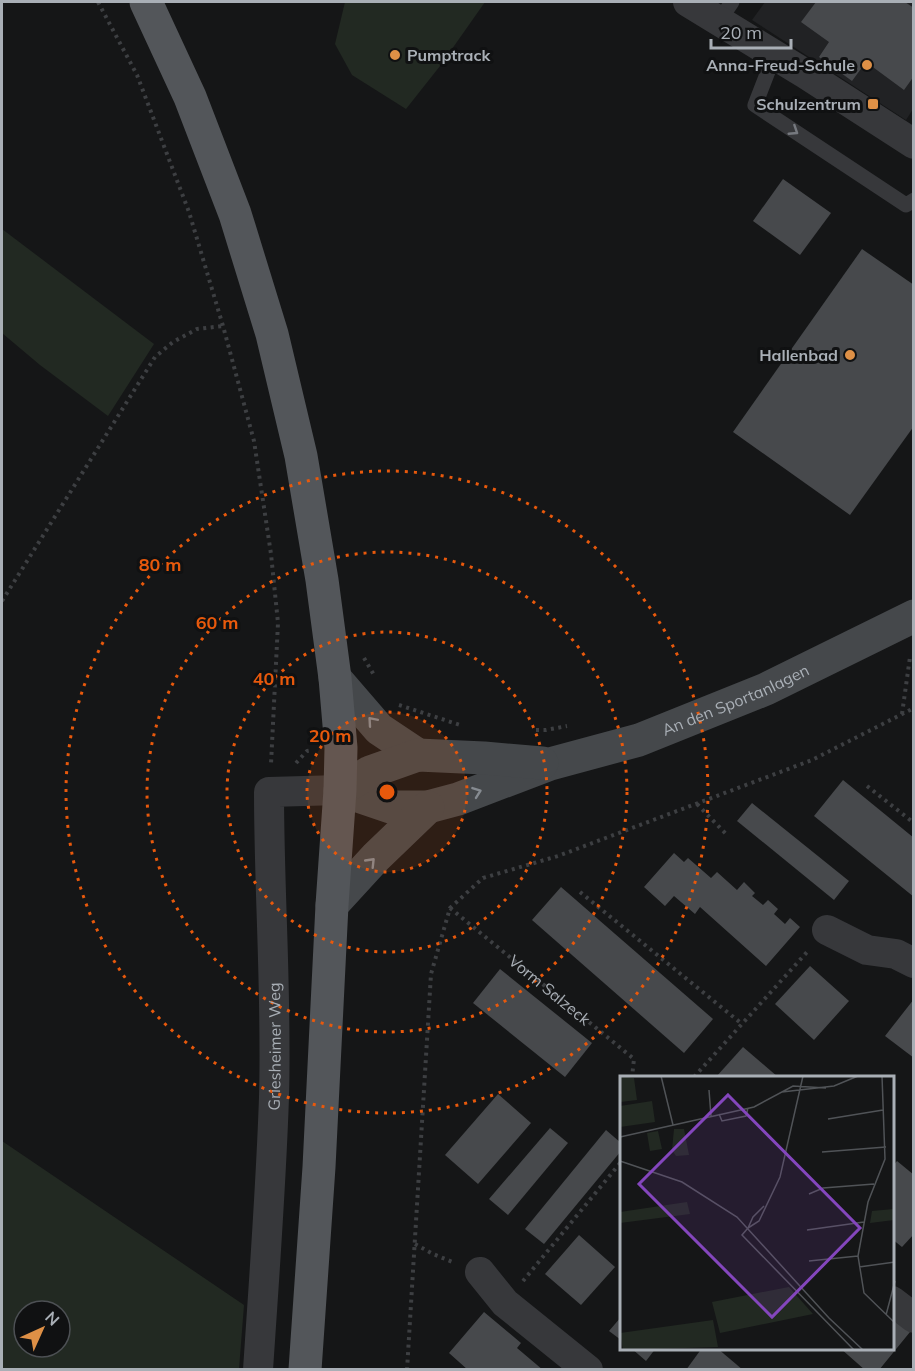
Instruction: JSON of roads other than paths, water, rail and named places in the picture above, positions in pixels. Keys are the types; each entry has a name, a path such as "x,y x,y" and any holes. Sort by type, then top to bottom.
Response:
{"main road":[{"path":"146,2 190,97 235,214 272,334 301,456 322,580 335,678 340,748 340,790 332,905 320,1167 305,1370"},
{"name":"An den Sportanlagen","path":"550,764 639,740 755,694 914,616"},
{"path":"335,678 379,729 418,755"},
{"path":"340,790 370,772 418,755 550,764"},
{"path":"340,790 390,807 428,807 458,799 550,764"},
{"path":"332,905 376,857 428,807"}],"street":[{"path":"688,2 726,11 774,56 914,144"},
{"name":"Griesheimer Weg","path":"258,1370 274,1097 275,995 269,792 340,790"},
{"path":"827,930 867,951 896,954 914,963"},
{"path":"480,1272 505,1303 588,1370"},
{"path":"894,1303 914,1318"}],"lane":[{"path":"774,56 755,105 906,205 914,200"}],"place":[{"name":"Pumptrack","path":"395,55"},
{"name":"Anna-Freud-Schule","path":"867,65"},
{"name":"Schulzentrum","path":"873,104"},
{"name":"Hallenbad","path":"850,355"}]}
